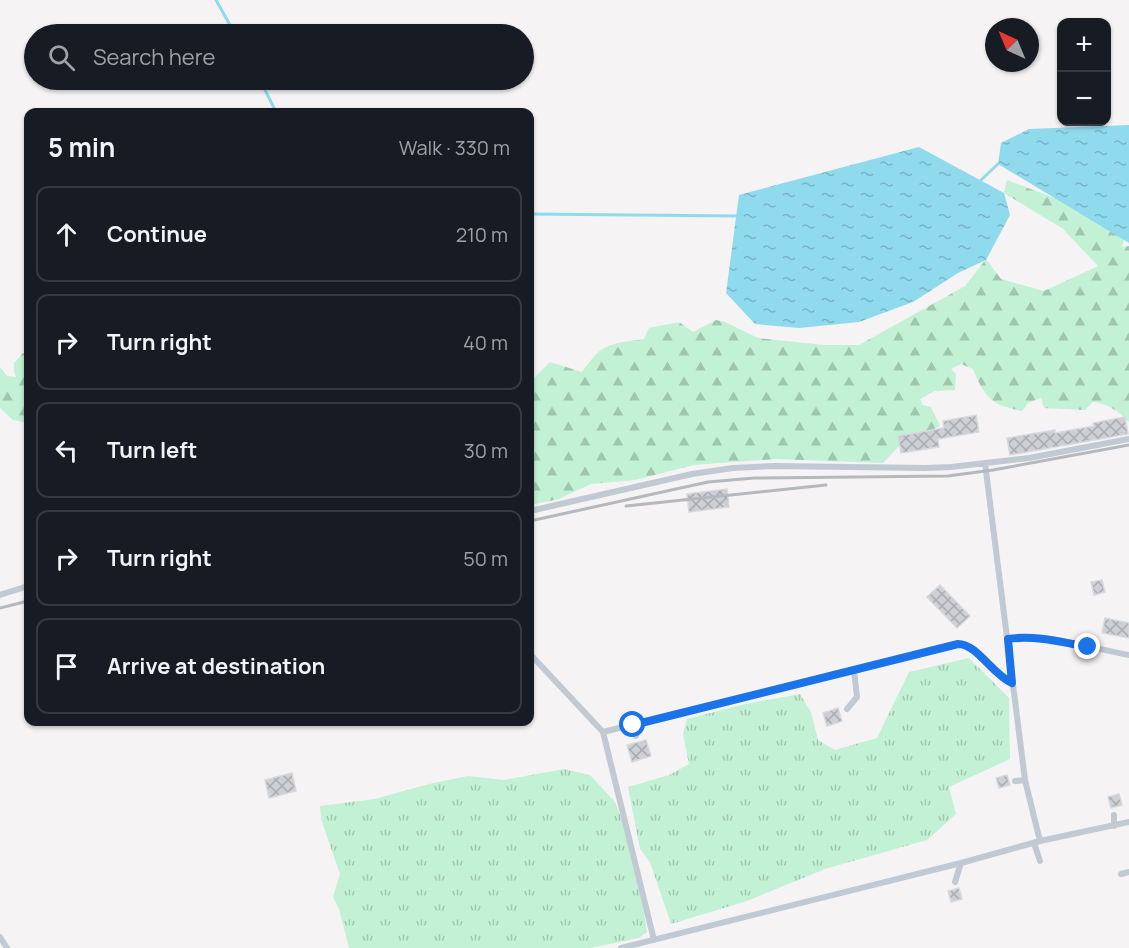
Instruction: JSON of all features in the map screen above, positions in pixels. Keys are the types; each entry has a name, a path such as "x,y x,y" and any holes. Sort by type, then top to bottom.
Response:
{"lane":[{"path":"534,510 692,474 733,468 786,466 925,468 1040,456 1129,439"},
{"path":"985,463 1025,780 1040,861"},
{"path":"0,595 24,587"},
{"path":"1008,639 1022,637 1042,639 1129,655"},
{"path":"603,732 963,644 974,650 1003,679 1012,683"},
{"path":"534,658 603,732 654,940"},
{"path":"847,709 857,698 854,670"},
{"path":"633,725 636,736"},
{"path":"1015,781 1025,780"},
{"path":"1114,815 1114,826"},
{"path":"621,948 1037,842 1129,822"},
{"path":"955,882 961,863"},
{"path":"1121,874 1129,872"},
{"path":"0,937 7,948"}],"green space":[{"path":"1007,180 1097,214 1124,240 1122,247 1129,246 1129,422 1104,404 1093,402 1085,410 1044,408 1041,398 1028,403 1022,411 1003,406 990,399 981,387 973,369 961,364 951,369 956,374 955,390 934,391 920,399 923,405 931,407 940,426 899,446 883,463 775,459 694,465 635,480 591,484 559,499 534,504 534,378 550,362 582,372 596,355 608,346 644,339 649,328 679,322 693,332 716,320 758,338 825,345 859,345 965,286 986,259 1001,279 1044,291 1098,266 1063,229 1004,193"},
{"path":"24,353 24,422 13,420 0,408 0,367 7,376 16,377 14,363"},
{"path":"969,658 1009,698 1010,759 949,787 956,814 927,840 825,869 747,901 671,924 650,862 640,849 628,787 669,775 689,764 683,734 687,719 745,704 800,694 811,712 818,740 835,750 877,738 909,672"},
{"path":"564,769 590,775 615,802 628,835 647,932 639,938 590,948 349,948 339,909 333,897 340,874 321,819 320,806 375,799 468,776 504,780"}],"water":[{"path":"1129,125 1129,243 998,164 1001,143 1029,129"},
{"path":"919,147 1004,193 1010,215 986,260 958,273 913,302 859,322 799,328 755,324 726,293 739,195"}],"building":[{"path":"976,415 979,432 938,439 939,447 901,453 898,436 944,428 943,421"},
{"path":"1125,417 1128,434 1010,455 1007,438 1055,430 1055,433 1094,426 1093,423"},
{"path":"727,489 729,507 689,512 687,494"},
{"path":"1102,580 1105,592 1094,595 1091,582"},
{"path":"940,585 970,616 957,628 927,597"},
{"path":"1105,618 1129,623 1129,638 1102,633"},
{"path":"838,708 842,721 827,726 823,713"},
{"path":"646,740 651,756 632,762 627,745"},
{"path":"292,773 296,791 269,798 265,780"},
{"path":"1007,775 1010,785 999,788 996,778"},
{"path":"1119,794 1122,805 1111,808 1108,797"},
{"path":"959,888 962,899 951,902 948,891"}],"waterway":[{"path":"216,0 229,24"},
{"path":"265,90 274,108"},
{"path":"981,180 998,164"},
{"path":"534,214 736,216"}],"railway":[{"path":"534,520 708,482 754,478 948,476 1129,445"},
{"path":"626,506 826,485"},
{"path":"0,608 24,602"}],"route":[{"path":"633,725 958,644 968,645 1003,679 1012,683 1008,639 1022,637 1088,647"}]}
